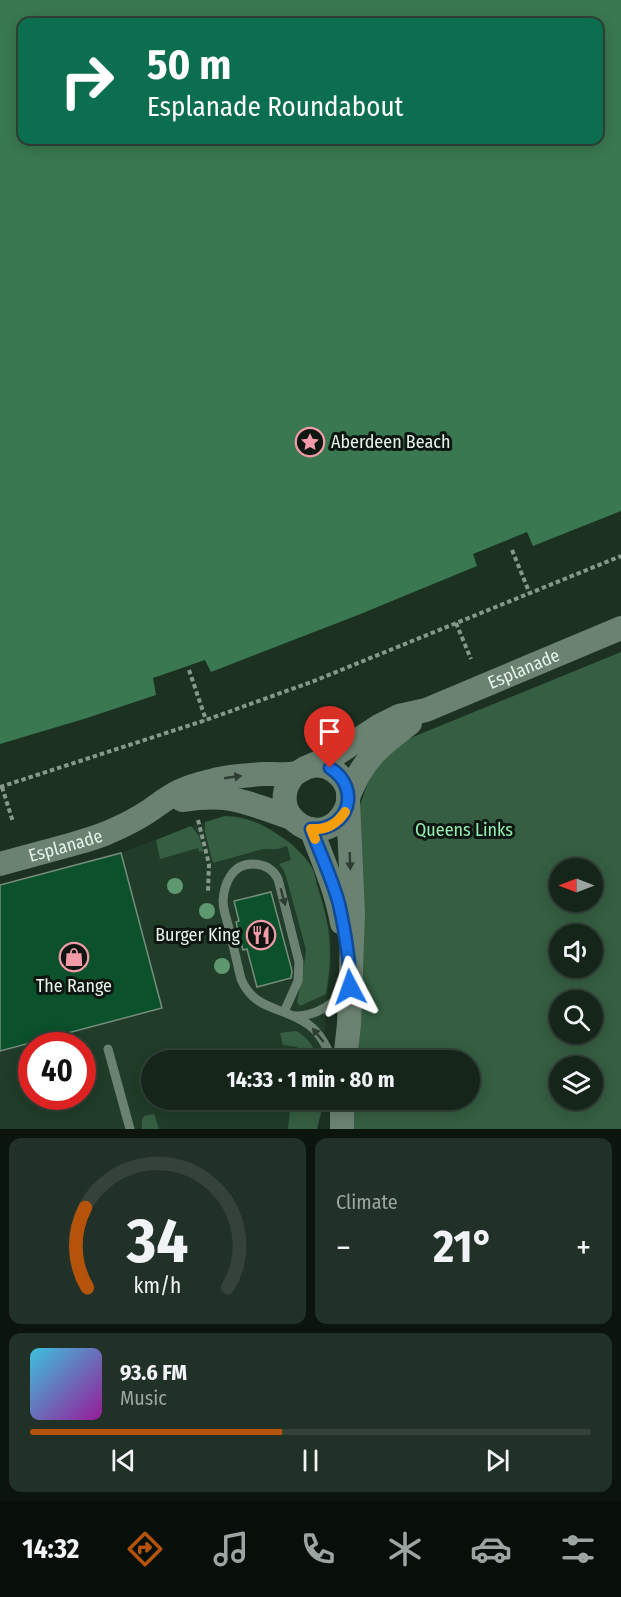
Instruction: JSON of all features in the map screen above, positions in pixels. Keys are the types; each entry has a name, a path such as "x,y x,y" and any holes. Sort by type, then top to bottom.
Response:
{"street":[{"name":"Esplanade","path":"0,864 101,836 133,820 180,791 219,779 303,770 335,755 379,726 399,716 426,710 621,628"},
{"name":"Esplanade","path":"348,799 359,774 375,752 426,710"},
{"path":"346,1050 349,1024 353,914 348,799 345,783 336,772 324,766 303,770 287,785 285,795 287,810 302,824 329,875 339,903 350,978"},
{"name":"Esplanade","path":"159,803 198,798 225,798 256,805 302,824"},
{"path":"302,824 318,829 332,825 343,816 348,799"}],"lane":[{"path":"284,1012 298,981 298,954 276,875 268,867 249,864 236,869 229,878 224,892 223,907 241,979 248,992 261,1003 294,1016 309,1025 319,1034 328,1050"},
{"path":"294,1016 311,1014 332,1004 350,978"},
{"path":"108,1049 130,1129"}],"path":[{"path":"512,549 530,594"},
{"path":"13,822 1,787 206,720 314,681 621,556"},
{"path":"456,623 471,659"},
{"path":"189,670 206,720"},
{"path":"202,834 206,849"}],"shaded area":[{"name":"Aberdeen Beach","path":"0,0 621,0 621,511 533,546 527,532 473,554 477,566 211,672 205,660 153,678 156,695 0,744"},
{"path":"225,816 239,816 258,822 292,844 311,866 330,931 331,964 324,1050 141,1050 141,1110 321,1110 317,1129 0,1129 0,885 121,853 191,826"}],"green space":[{"name":"Queens Links","path":"621,652 621,1129 349,1129 351,1110 480,1110 480,1050 355,1050 360,805 371,774 382,759 403,741"},
{"path":"225,816 246,819 271,830 296,848 312,868 326,916 330,940 330,965 326,994 300,1006 297,1002 306,950 287,880 279,864 291,860 287,846 278,849 263,849 213,863 205,832 205,822"},
{"path":"191,826 199,836 203,851 199,852 198,848 160,859 156,840"},
{"path":"296,1031 305,1037 314,1050 297,1050 297,1047 283,1045 280,1033"},
{"path":"290,1110 321,1110 317,1129 288,1129"},
{"path":"154,1114 159,1129 142,1129 144,1116"}],"building":[{"name":"The Range","path":"121,853 162,1008 72,1032 18,1032 18,1046 0,1051 0,885"},
{"name":"Burger King","path":"271,892 292,971 291,978 257,987 247,949 243,950 236,922 239,921 234,901"}],"slow traffic":[{"path":"315,839 311,829 332,825 345,812"}],"place":[{"name":"Aberdeen Beach","path":"310,442"},
{"name":"Burger King","path":"261,935"},
{"name":"The Range","path":"74,957"}],"route":[{"path":"330,768 341,777 348,789 346,809 343,816 332,825 311,829 339,903 350,969 350,987"}]}
